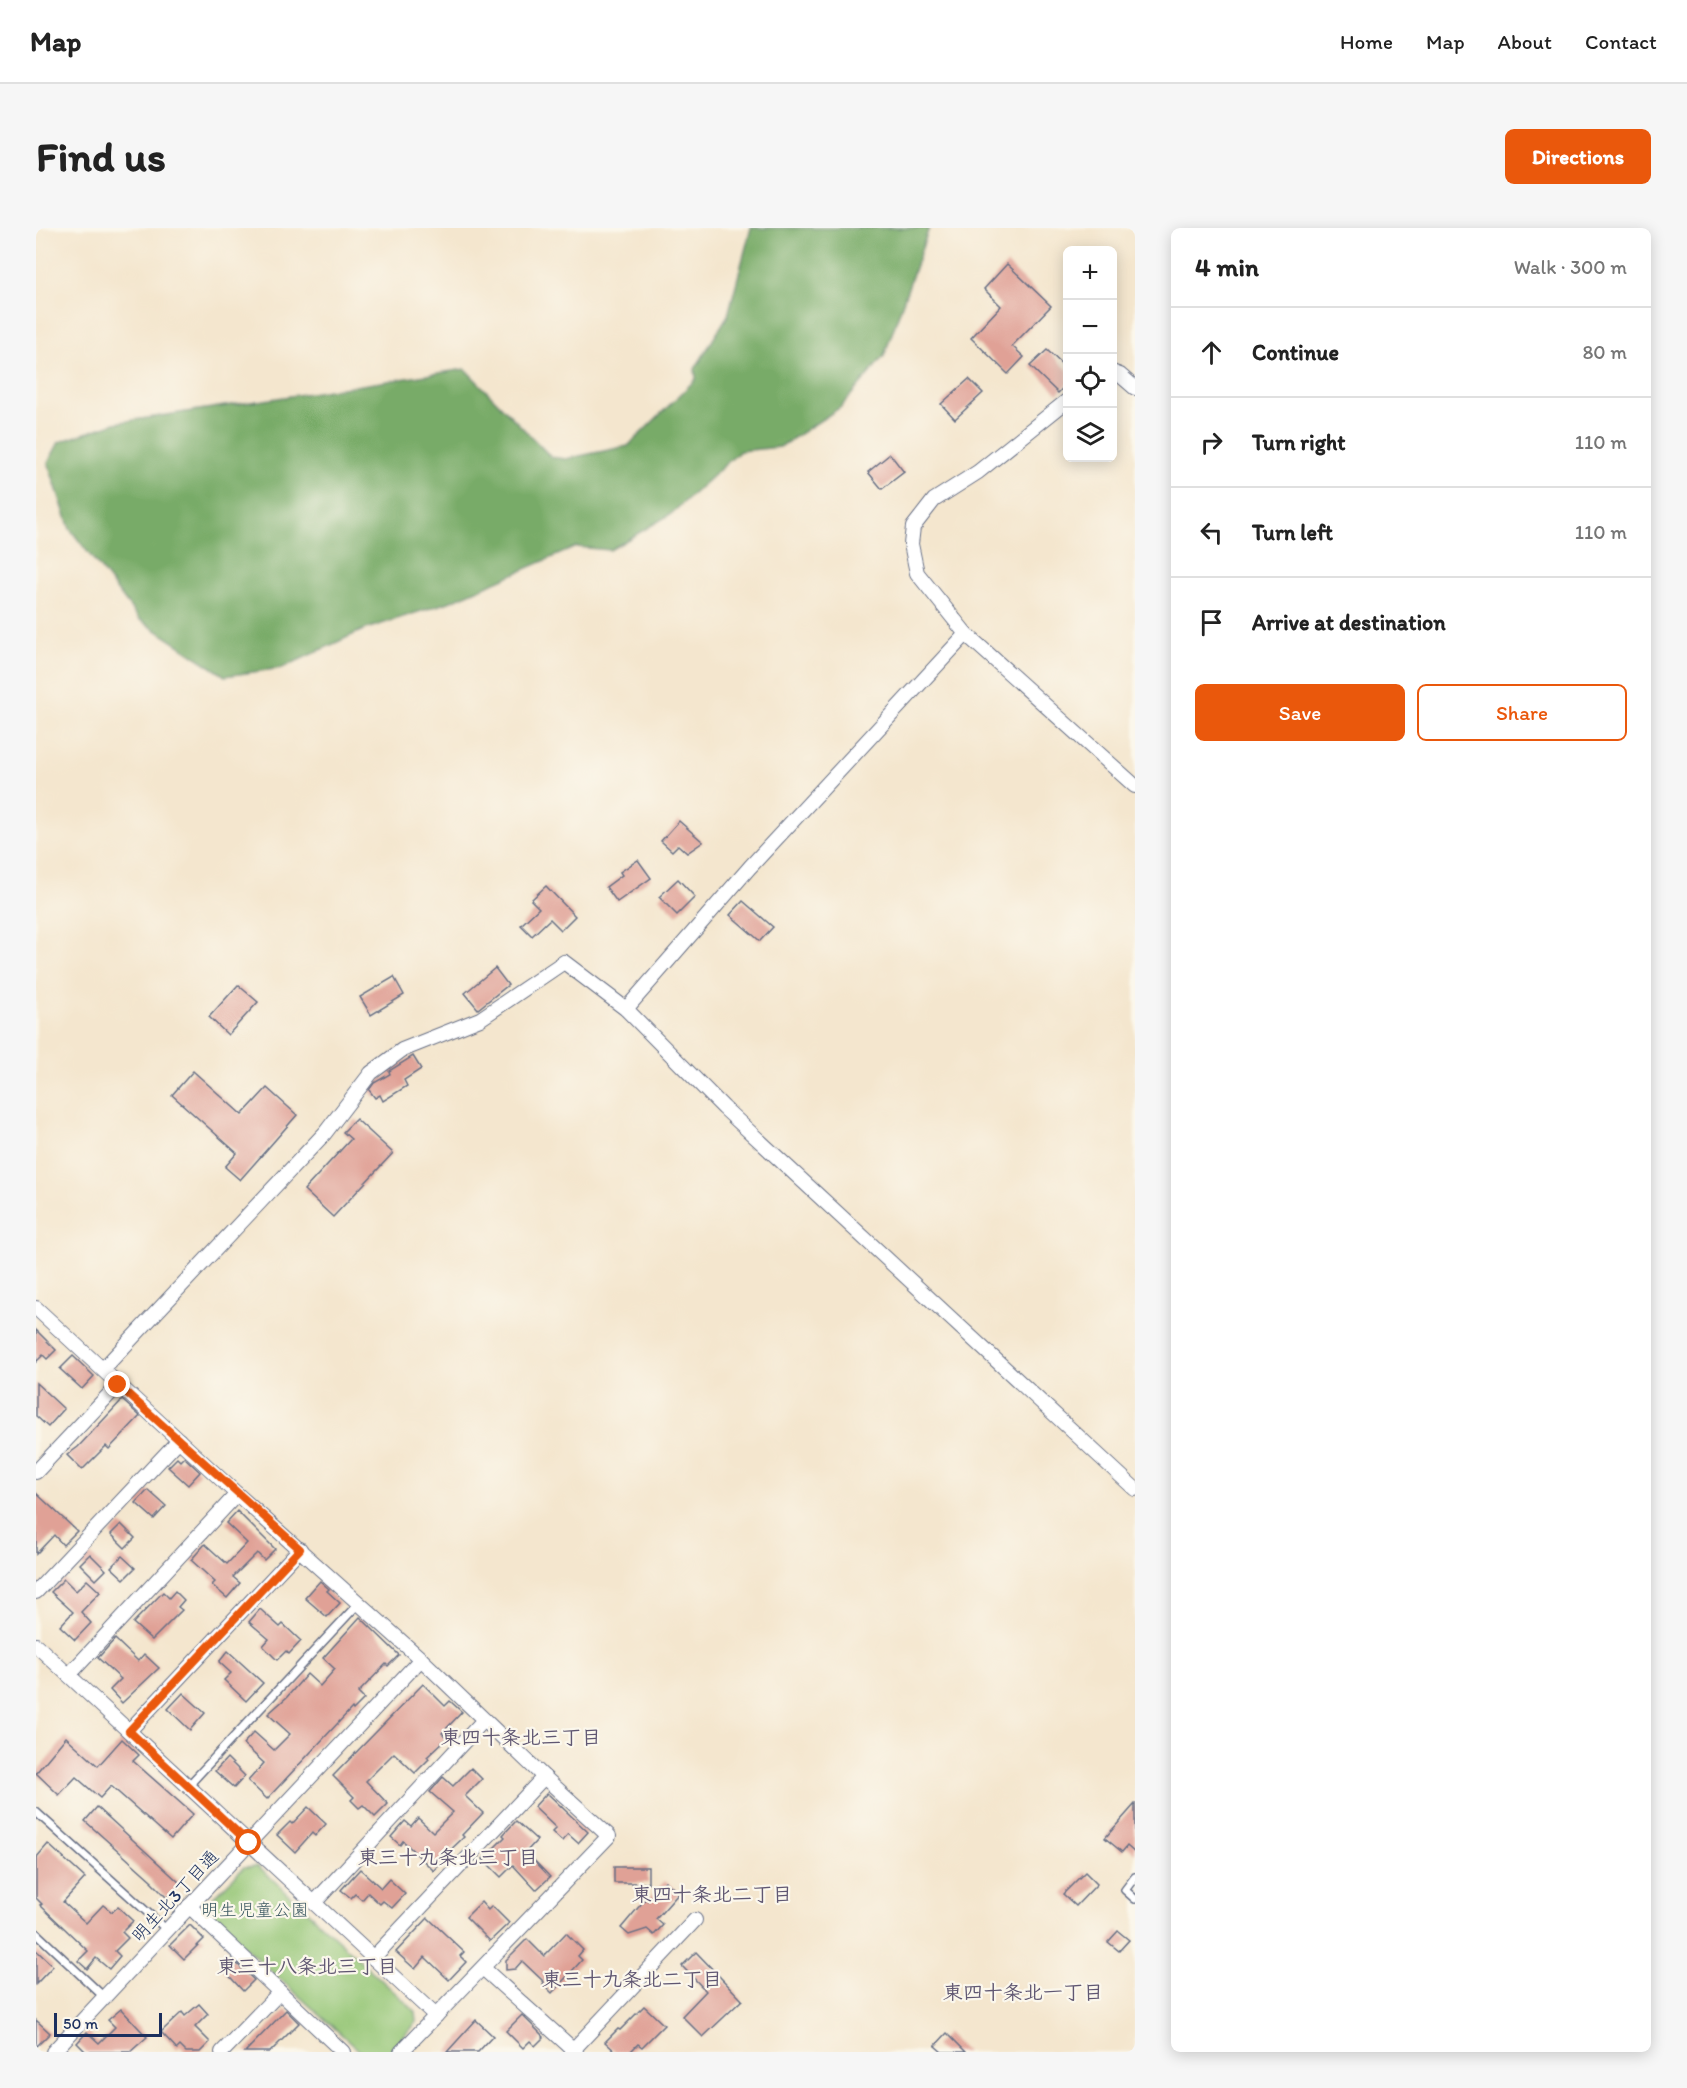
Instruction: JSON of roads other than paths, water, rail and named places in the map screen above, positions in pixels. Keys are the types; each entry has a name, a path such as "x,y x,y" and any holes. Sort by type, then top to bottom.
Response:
{"street":[{"path":"1117,374 1135,388"},
{"path":"1063,403 978,472 934,500 913,527 911,544 917,573 966,634 1135,786"},
{"path":"626,1009 750,867 966,634"},
{"path":"103,1370 325,1133 371,1073 387,1060 417,1043 480,1019 564,962 626,1009 724,1108 1135,1489"},
{"path":"39,1317 103,1370 421,1659 544,1778 609,1836 402,2052"},
{"path":"36,1472 118,1385"},
{"path":"36,1592 179,1440"},
{"path":"69,1675 237,1494"},
{"path":"129,1731 300,1549"},
{"path":"36,1645 436,2016"},
{"name":"明生北3丁目通","path":"52,2052 421,1659"},
{"path":"314,1903 484,1720"},
{"path":"373,1958 544,1778"},
{"path":"189,1906 343,2052"},
{"path":"484,1969 574,2051 694,1920"},
{"path":"222,2052 280,1992"}],"lane":[{"path":"188,1786 359,1603"},
{"path":"36,1812 167,1930"},
{"path":"1135,1877 1125,1890 1135,1899"},
{"path":"36,1933 104,1997"}],"district":[{"name":"東四十条北三丁目","path":"521,1737"},
{"name":"東三十九条北三丁目","path":"448,1857"},
{"name":"東四十条北二丁目","path":"712,1894"},
{"name":"東三十八条北三丁目","path":"307,1966"},
{"name":"東三十九条北二丁目","path":"632,1979"},
{"name":"東四十条北一丁目","path":"1023,1992"}],"park label":[{"name":"明生児童公園","path":"255,1910"}]}
